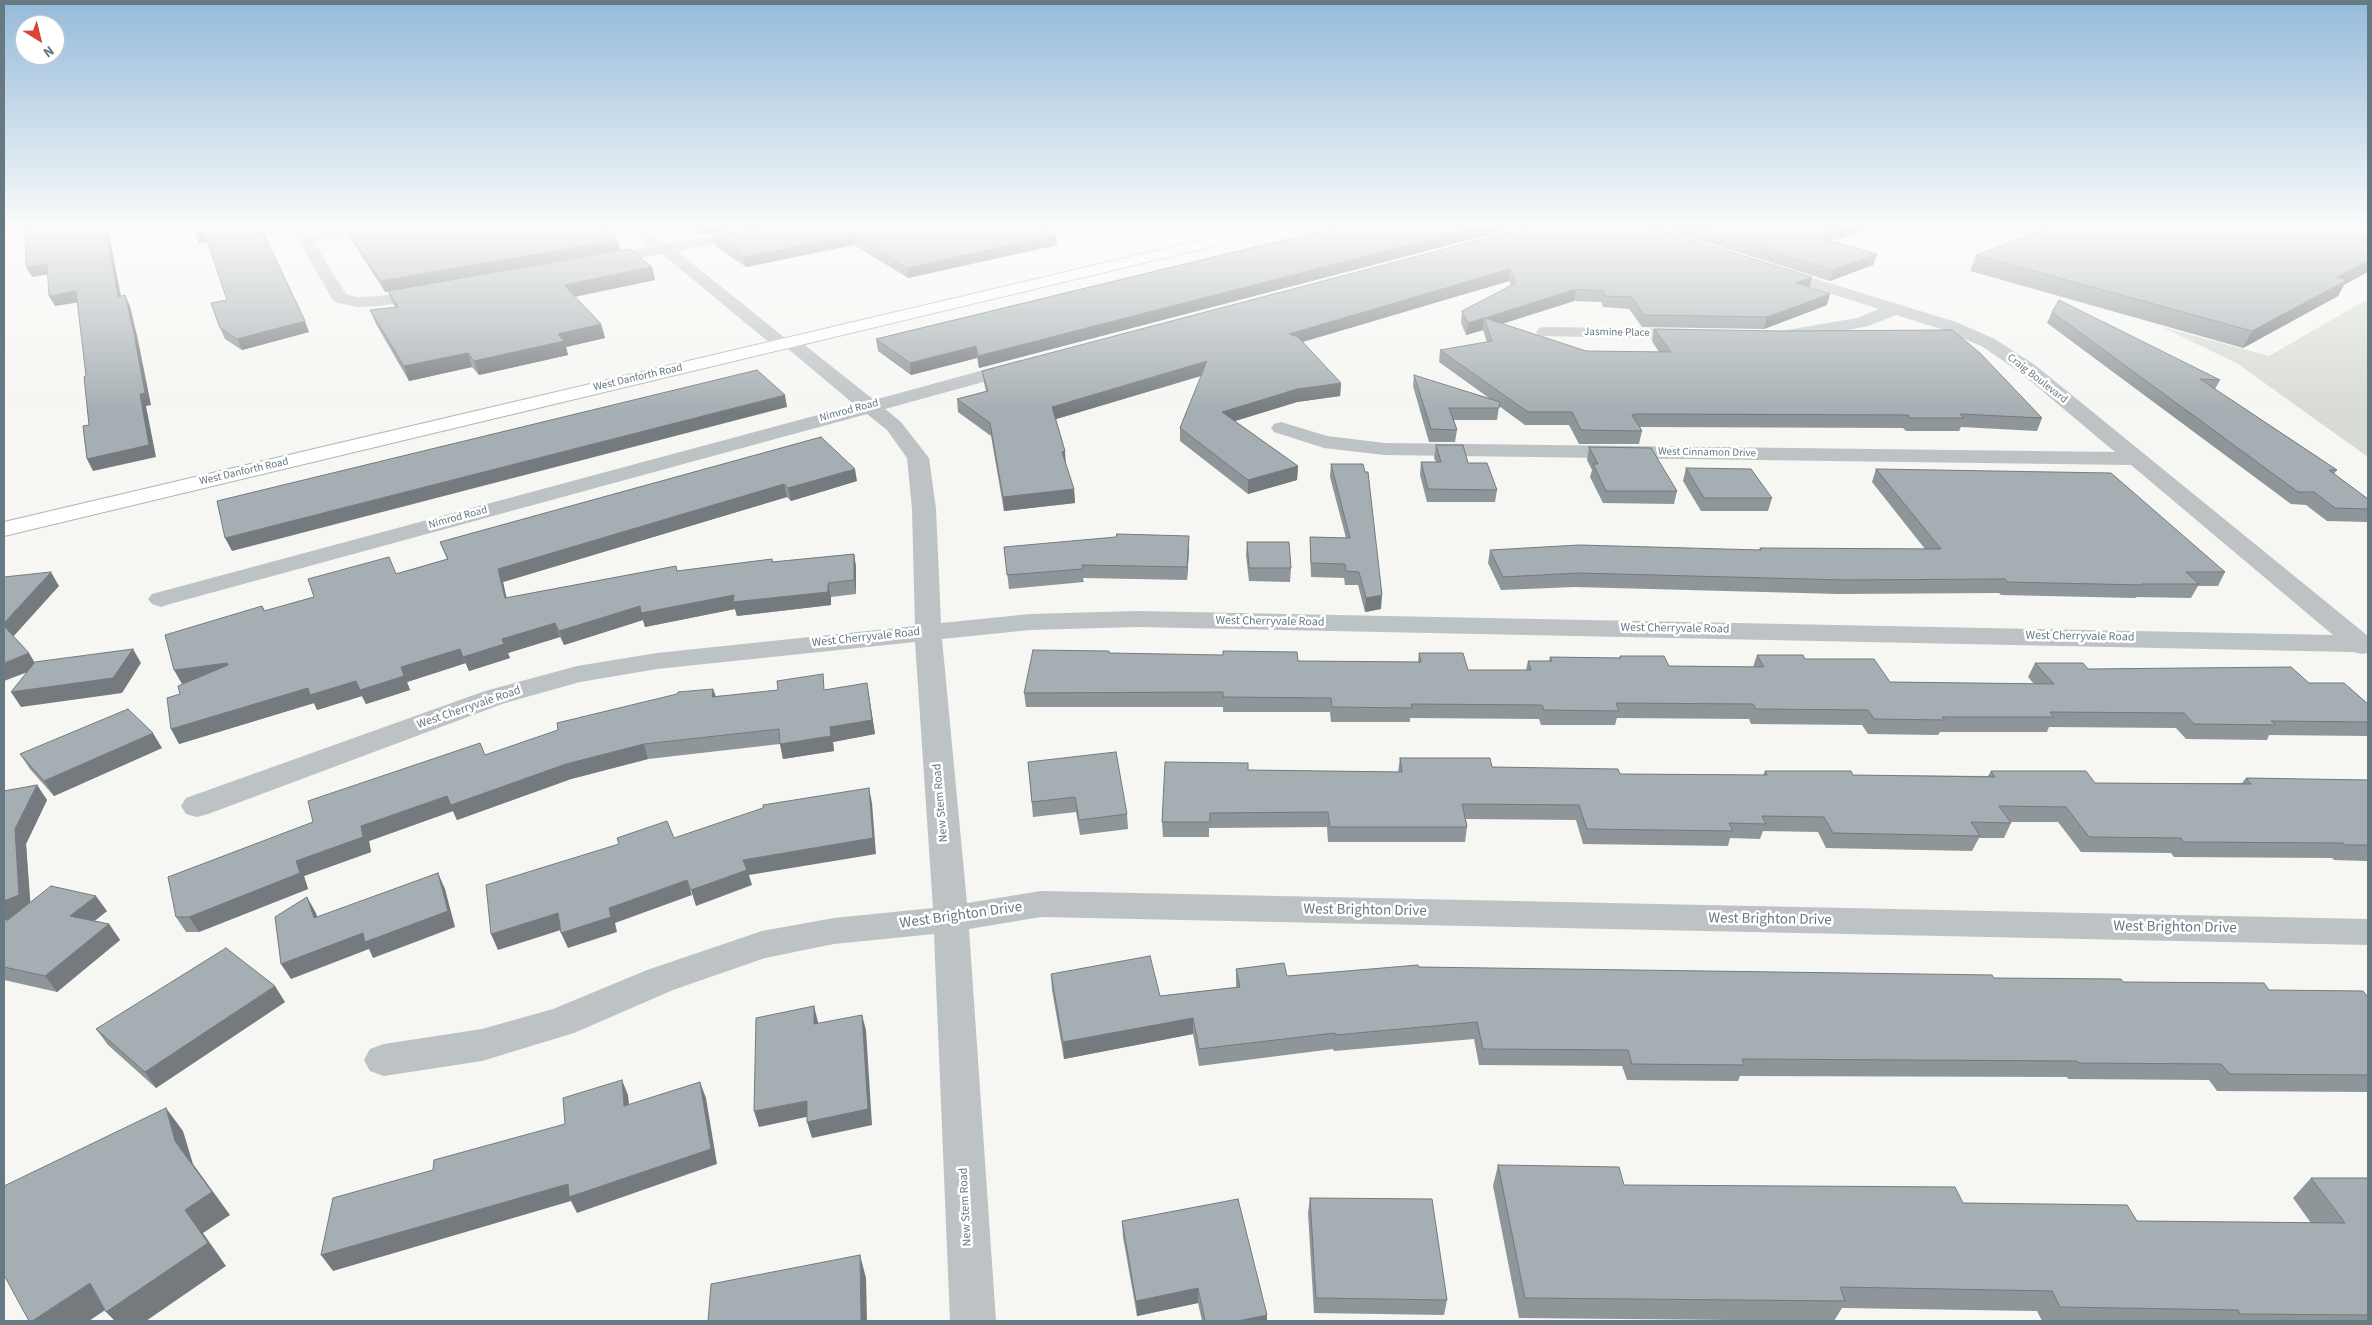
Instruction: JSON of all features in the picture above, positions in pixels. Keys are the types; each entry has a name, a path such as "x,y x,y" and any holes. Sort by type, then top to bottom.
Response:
{"main road":[{"name":"West Danforth Road","path":"4,529 1011,290"}],"street":[{"path":"335,290 340,298 357,302 380,301 442,290"},
{"name":"New Stem Road","path":"718,290 870,405 894,426 918,458 924,509 928,632 951,919 973,1321"},
{"name":"Craig Boulevard","path":"1835,290 1950,326 1990,343 2028,369 2364,645"},
{"path":"1770,336 1821,332 1862,322 1895,309"},
{"name":"Jasmine Place","path":"1545,332 1703,335"},
{"name":"Nimrod Road","path":"160,599 870,405 1042,360"},
{"name":"West Cinnamon Drive","path":"1281,428 1324,442 1385,449 2136,459"},
{"name":"West Cherryvale Road","path":"197,806 495,697 577,674 657,661 1030,622 1138,619 2364,645"},
{"name":"West Brighton Drive","path":"384,1060 482,1045 561,1022 660,980 762,945 834,931 951,919 1042,904 2368,932"}],"shaded area":[{"path":"2368,299 2368,457 2238,364 2162,327 2269,356"}],"building":[{"path":"49,290 117,290 118,297 125,295 145,393 140,394 149,445 87,459 83,426 89,425 84,377 86,376 76,291 49,296"},
{"path":"224,290 290,290 305,321 237,339 220,328 211,303 227,300"},
{"path":"569,290 601,324 558,334 564,341 474,361 468,353 404,366 370,310 398,307 388,291"},
{"path":"1078,290 1235,290 978,356 976,346 910,363 876,339"},
{"path":"1290,290 1439,290 1289,334 1298,337 1341,383 1297,389 1222,412 1298,466 1248,480 1180,428 1207,361 1052,407 1065,451 1062,452 1074,489 1003,497 990,423 957,399 988,391 982,371"},
{"path":"1503,290 1573,290 1485,318 1586,351 1671,352 1654,329 1782,331 1952,330 1980,353 2042,418 1960,414 1964,418 1910,418 1908,415 1638,414 1632,415 1642,431 1581,430 1572,412 1528,412 1440,350 1492,341 1484,318 1468,323 1462,311"},
{"path":"1587,290 1817,290 1830,294 1767,317 1644,315 1632,297 1605,296 1603,291"},
{"path":"2102,290 2329,290 2252,331"},
{"path":"2059,300 2220,380 2200,379 2337,470 2329,470 2368,499 2368,509 2335,508 2314,492 2298,492 2052,312"},
{"path":"757,370 785,395 225,538 217,501"},
{"path":"1414,375 1500,402 1499,408 1449,408 1457,430 1431,429"},
{"path":"821,437 855,469 788,488 784,484 498,569 505,598 676,566 677,571 772,559 772,562 854,554 854,580 828,583 828,592 733,602 734,595 641,613 640,606 559,631 555,623 502,639 504,644 463,657 460,649 401,667 404,676 360,690 356,681 310,695 308,688 171,729 167,698 180,694 178,686 228,665 227,663 174,670 165,635 262,606 264,611 314,597 308,579 389,557 396,574 448,559 440,542"},
{"path":"1436,445 1463,445 1468,463 1487,463 1497,490 1428,489 1421,462 1441,462"},
{"path":"1589,447 1651,448 1677,491 1606,491 1593,464 1598,464"},
{"path":"1331,464 1363,464 1365,472 1368,472 1382,595 1366,598 1359,572 1346,571 1345,564 1311,563 1310,537 1350,538"},
{"path":"1686,468 1751,469 1772,498 1704,498"},
{"path":"1876,469 2111,473 2225,572 2186,572 2199,584 2143,585 2007,582 2005,579 1844,580 1578,573 1503,577 1490,550 1579,545 1761,550 1760,548 1941,549"},
{"path":"1117,534 1189,536 1187,567 1082,565 1083,569 1007,575 1004,547 1116,537"},
{"path":"1247,542 1289,542 1291,568 1249,568"},
{"path":"51,572 4,623 4,577"},
{"path":"4,626 29,653 4,663"},
{"path":"133,649 113,678 11,692 35,662"},
{"path":"1033,650 1223,655 1223,651 1297,652 1298,661 1421,662 1419,653 1463,653 1468,670 1531,670 1528,661 1552,661 1550,657 1621,658 1620,656 1664,656 1669,666 1764,667 1757,655 1803,655 1805,659 1874,659 1890,682 2054,684 2035,663 2083,663 2088,669 2291,667 2309,683 2344,683 2368,704 2368,722 2271,721 2276,725 2194,724 2184,713 2050,712 2054,717 1942,717 1945,720 1874,719 1868,710 1756,709 1753,704 1616,703 1619,711 1544,710 1542,705 1411,704 1412,708 1332,707 1331,698 1223,697 1223,692 1024,693"},
{"path":"823,674 824,690 867,683 872,720 830,727 831,736 780,744 779,729 644,744 566,764 451,805 447,796 361,826 363,837 296,861 300,873 189,917 176,917 168,877 313,822 308,801 480,743 485,755 558,730 557,723 677,694 678,692 713,689 712,697 778,690 777,681"},
{"path":"128,709 153,733 44,781 20,754"},
{"path":"1116,752 1127,814 1079,820 1075,797 1032,802 1028,762"},
{"path":"1400,758 1490,758 1492,767 1618,769 1620,774 1767,775 1765,771 1851,771 1853,775 1995,777 1991,771 2086,771 2095,783 2251,784 2246,778 2368,780 2368,845 2345,845 2343,843 2183,842 2181,838 2089,837 2066,807 1999,806 2011,823 1971,822 1980,836 1833,833 1824,817 1762,816 1766,824 1729,823 1733,831 1587,829 1579,805 1462,804 1467,827 1330,827 1328,812 1210,813 1210,822 1162,822 1165,762 1248,763 1248,770 1402,772"},
{"path":"37,785 15,829 19,895 4,901 4,791"},
{"path":"869,788 873,838 743,860 747,870 691,890 687,880 609,908 611,917 561,933 558,913 491,934 486,885 619,844 617,838 667,821 674,838 763,808 763,805"},
{"path":"438,873 448,911 365,942 363,933 281,964 275,917 307,897 314,918"},
{"path":"51,886 96,896 70,916 109,924 45,976 4,967 4,923"},
{"path":"226,948 275,986 145,1072 96,1029"},
{"path":"1150,956 1160,996 1240,987 1236,969 1284,963 1287,976 1418,965 1419,967 1992,975 1994,978 2121,979 2123,982 2264,983 2269,990 2363,991 2368,997 2368,1075 2230,1074 2221,1064 2079,1063 2077,1061 1742,1059 1744,1065 1632,1064 1628,1050 1483,1049 1477,1022 1335,1035 1335,1033 1199,1049 1193,1018 1063,1042 1051,974"},
{"path":"814,1006 814,1024 862,1015 868,1109 807,1122 807,1101 754,1111 756,1018"},
{"path":"622,1080 624,1106 700,1082 711,1149 569,1197 568,1184 321,1255 333,1198 433,1170 434,1160 565,1124 563,1098"},
{"path":"166,1108 175,1141 212,1192 185,1210 208,1243 106,1312 90,1283 32,1321 29,1321 4,1275 4,1186"},
{"path":"1498,1165 1619,1167 1624,1185 1955,1187 1963,1203 2127,1205 2137,1221 2345,1223 2311,1178 2368,1178 2368,1315 2240,1314 2238,1310 2060,1307 2052,1291 1840,1287 1845,1301 1525,1298"},
{"path":"1310,1198 1432,1199 1447,1300 1316,1298"},
{"path":"1238,1199 1267,1315 1238,1321 1205,1321 1198,1288 1136,1301 1122,1221"},
{"path":"860,1255 861,1321 708,1321 711,1284"}]}
